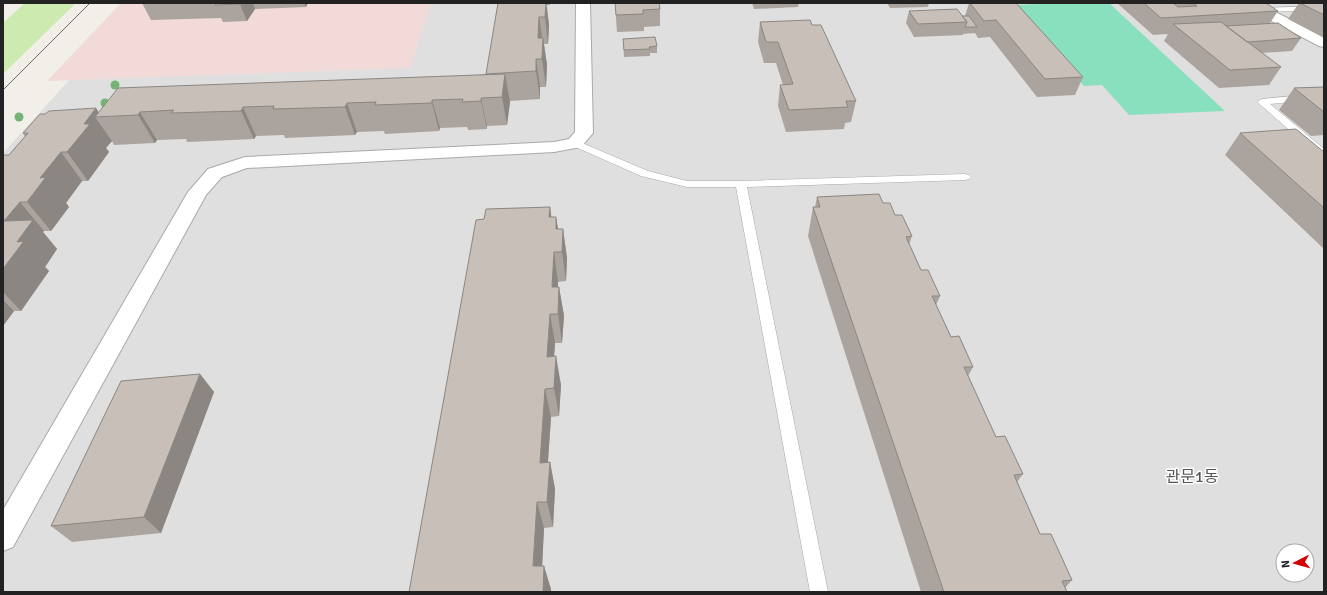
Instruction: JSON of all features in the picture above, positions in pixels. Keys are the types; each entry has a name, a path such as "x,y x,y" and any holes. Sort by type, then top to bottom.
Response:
{"street":[{"path":"3,537 198,192 215,173 245,164 554,148 575,143 584,133 583,3"},
{"path":"1253,5 1324,43"}],"lane":[{"path":"1253,5 1324,8"},
{"path":"1324,96 1262,102 1324,154"},
{"path":"575,143 645,174 687,184 741,184 965,177"},
{"path":"741,184 820,592"}],"shaded area":[{"path":"121,3 431,3 410,68 47,81"},
{"path":"139,3 1324,3 1324,592 3,592 3,153"}],"green space":[{"path":"25,3 76,3 3,74 3,23"},
{"path":"1109,3 1225,111 1129,115 1102,85 1084,86 1013,5"}],"building":[{"path":"217,3 241,3 215,5"},
{"path":"498,3 546,3 545,17 539,17 538,38 543,38 542,59 536,59 536,71 486,74"},
{"path":"615,3 659,3 660,9 643,10 643,14 616,15"},
{"path":"970,3 1016,3 1083,77 1045,79 996,20 984,21"},
{"path":"1144,3 1173,3 1178,7 1197,6 1193,3 1266,3 1278,11 1161,18"},
{"path":"1300,3 1324,3 1324,15"},
{"path":"957,9 967,22 918,24 909,11"},
{"path":"962,16 969,16 977,27 965,27 967,22"},
{"path":"810,20 812,25 821,25 856,101 846,101 848,107 789,110 780,85 793,84 778,42 766,42 760,22"},
{"path":"1221,22 1281,67 1230,70 1173,24"},
{"path":"1278,23 1301,38 1247,42 1226,26"},
{"path":"655,37 657,46 649,47 650,49 624,50 623,39"},
{"path":"505,74 502,97 481,98 481,101 462,102 463,99 432,100 432,103 375,105 376,102 347,103 345,107 273,109 274,106 243,107 241,111 171,113 174,110 140,112 138,115 95,117 118,88"},
{"path":"1324,87 1324,112 1294,88"},
{"path":"96,108 84,124 90,124 67,152 61,152 40,178 46,177 27,202 20,202 4,221 33,220 17,242 24,241 3,269 3,156 9,155 28,133 23,133 40,114 45,114 49,111"},
{"path":"1296,129 1324,152 1324,208 1240,133"},
{"path":"879,194 883,203 890,203 895,215 902,215 912,236 906,237 921,270 928,270 940,296 932,296 951,337 959,336 973,367 964,367 996,437 1005,436 1023,474 1014,475 1040,534 1051,534 1072,580 1062,581 1067,592 944,592 813,207 820,207 817,197"},
{"path":"550,207 549,217 556,217 556,229 563,229 562,252 554,252 552,287 559,287 558,314 550,314 547,357 556,356 554,388 545,389 540,463 550,462 547,502 537,502 533,566 544,566 543,592 409,592 476,220 484,219 486,209"},
{"path":"200,374 144,517 51,526 121,381"}],"tram line":[{"path":"3,90 90,3"}],"district":[{"name":"관문1동","path":"1192,476"}]}
